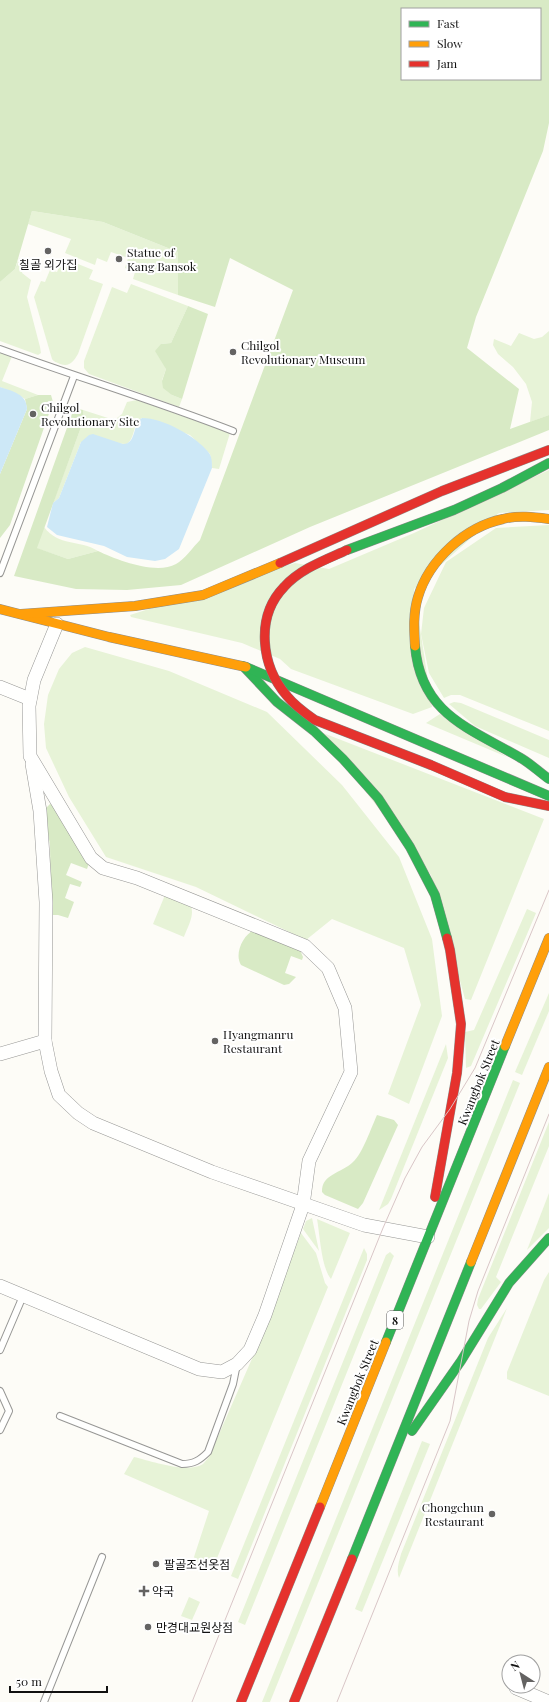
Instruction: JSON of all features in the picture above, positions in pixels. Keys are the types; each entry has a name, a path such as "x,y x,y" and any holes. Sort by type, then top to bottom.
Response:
{"main road":[{"path":"21,614 136,606 203,595 248,577 442,491 549,450"},
{"path":"549,463 502,488 454,510 347,550 322,561 296,576 277,595 266,618 264,641 269,666 279,688 296,706 316,720 431,765 505,797 549,806"},
{"path":"549,519 520,517 496,520 465,536 440,557 422,585 418,597 414,631 416,658 421,676 443,710 467,730 517,756 549,779"},
{"path":"0,609 57,624 243,666 549,796"},
{"path":"243,666 277,702 314,731 378,798 410,847 435,895 450,950 461,1024 457,1073 428,1237"},
{"name":"Kwangbok Street","path":"240,1702 549,938"},
{"path":"294,1702 549,1067"},
{"path":"391,1461 461,1361 509,1283 549,1238"}],"street":[{"path":"57,624 34,680 28,706 30,756 40,811 46,902 45,1041 51,1071 59,1095 78,1113 92,1123 212,1172 364,1225 428,1237"},
{"path":"0,687 30,699"},
{"path":"0,1286 199,1369 222,1372 237,1364 250,1350 265,1315 303,1205 309,1161 351,1072 345,1008 328,968 305,946 137,878 103,868 91,858 30,756"},
{"path":"0,1054 45,1041"},
{"path":"530,1694 549,1702"}],"lane":[{"path":"0,348 74,376 233,430"},
{"path":"0,573 74,376"},
{"path":"0,1350 23,1296"},
{"path":"60,1416 182,1464 192,1464 201,1460 208,1452 234,1384 237,1364"},
{"path":"0,1391 9,1410 0,1430"},
{"path":"44,1702 102,1557"}],"green space":[{"path":"0,0 549,0 549,123 543,151 476,317 467,348 519,389 510,429 549,415 549,430 310,527 181,585 127,590 76,589 14,576 73,411 79,409 83,410 84,419 37,548 68,559 98,551 126,562 158,568 176,564 185,557 200,540 293,290 230,258 215,307 178,295 178,252 103,222 32,211 15,269 0,282"},
{"path":"32,211 103,222 178,252 178,295 133,279 135,272 125,268 128,258 111,252 107,262 97,258 95,265 65,253 71,239 28,224"},
{"path":"19,258 30,262 28,267 24,266 22,273 31,280 27,297 40,347 41,353 38,355 0,341 0,282 15,269"},
{"path":"63,258 93,270 89,279 103,284 78,354 73,361 66,365 60,364 52,359 34,297 41,281 45,282 50,270 57,272"},
{"path":"131,284 188,306 171,343 161,344 166,369 162,380 172,395 182,399 179,407 89,374 84,368 84,361 112,287 127,293"},
{"path":"188,306 208,314 182,399 172,395 163,388 162,381 166,369 155,351 161,344 171,343"},
{"path":"549,331 549,415 530,422 532,402 526,384 513,367 498,354 493,345 494,339 511,346 519,333 534,339 542,337"},
{"path":"0,351 12,356 2,381 38,395 25,399 0,387"},
{"path":"38,395 51,395 53,402 10,525 0,538 0,474 27,409 25,399"},
{"path":"137,400 230,433 219,469 212,468 210,454 190,435 142,418 137,424 132,438 127,444 81,442 59,498 53,503 84,419 83,410 108,418 117,418 122,414 127,402"},
{"path":"549,470 549,510 499,513 414,589 432,707 413,714 291,669 280,659 242,643 131,617 130,615 295,563 329,569 414,533"},
{"path":"549,525 549,731 460,695 451,695 444,698 429,673 421,634 424,608 446,562 496,528"},
{"path":"44,527 56,538 91,547 98,551 68,559 36,548"},
{"path":"85,647 169,671 267,712 342,785 399,857 432,939 442,1016 409,1104 388,1094 421,1005 404,948 332,919 306,940 196,887 106,857 69,797 46,748 44,724 48,695 59,669 72,653"},
{"path":"454,702 461,703 549,740 549,758 475,726 449,704"},
{"path":"440,714 507,757 426,723"},
{"path":"318,731 544,819 471,1000 465,999 431,875"},
{"path":"50,804 54,805 89,863 87,869 71,863 66,875 82,882 80,887 70,884 65,898 74,902 68,918 58,915 51,915 50,845 45,815 45,809"},
{"path":"165,895 190,905 192,909 192,917 184,937 153,924"},
{"path":"527,909 536,913 471,1066 466,1068 465,1032 474,1030"},
{"path":"254,930 300,950 303,957 302,960 291,956 285,973 296,977 289,984 284,985 241,965 239,961 239,950 246,936"},
{"path":"549,993 549,1011 522,1075 515,1072"},
{"path":"446,1044 448,1058 391,1199 388,1204 379,1210"},
{"path":"513,1080 520,1083 270,1702 262,1702"},
{"path":"377,1115 394,1120 398,1125 363,1203 358,1209 325,1195 322,1192 323,1186 328,1177 348,1166 357,1158"},
{"path":"549,1122 549,1146 496,1277 501,1282 481,1309 479,1309 477,1305 478,1299"},
{"path":"549,1193 549,1228 527,1250"},
{"path":"312,1218 319,1251 303,1229 306,1221"},
{"path":"317,1219 350,1233 331,1279 323,1259"},
{"path":"301,1233 316,1253 325,1283 328,1287 213,1568 197,1562 194,1557 209,1511 124,1474 134,1457 159,1464 188,1468 203,1464 209,1457 258,1345"},
{"path":"364,1248 367,1254 367,1260 238,1579 231,1576"},
{"path":"390,1252 394,1256 245,1625 238,1622 386,1255"},
{"path":"549,1272 549,1396 507,1379 507,1372 544,1280"},
{"path":"507,1308 399,1578 398,1569 401,1554 488,1338"},
{"path":"422,1441 430,1444 362,1612 355,1609"},
{"path":"189,1597 200,1602 192,1620 181,1616"}],"water":[{"path":"0,387 14,392 22,397 27,409 0,474"},
{"path":"142,418 160,421 188,434 209,453 211,458 212,468 179,549 165,559 155,561 127,557 104,546 57,535 47,527 53,503 59,498 81,442 89,435 93,434 123,444 127,443 133,437 137,425"}],"tram line":[{"path":"192,1702 383,1228 405,1178 422,1147 450,1109 475,1068 549,890"},
{"path":"337,1702 450,1421 469,1321 478,1291 549,1114"}],"traffic: fast":[{"path":"347,550 454,510 502,488 549,463"},
{"path":"415,646 419,669 427,688 437,703 450,716 482,737 523,759 549,779"},
{"path":"243,666 277,702 314,731 343,759 378,798 410,847 435,895 447,938"},
{"path":"246,667 549,796"},
{"path":"386,1342 505,1046"},
{"path":"412,1431 461,1361 509,1283 549,1238"},
{"path":"352,1559 471,1262"}],"traffic: slow":[{"path":"415,646 414,628 416,603 418,597 423,583 431,570 450,547 475,529 503,519 520,517 549,519"},
{"path":"21,614 135,606 203,595 280,563"},
{"path":"0,609 109,637 246,667"},
{"path":"505,1046 549,938"},
{"path":"471,1262 549,1067"},
{"path":"320,1507 386,1342"}],"traffic: jam":[{"path":"280,563 442,491 549,450"},
{"path":"347,550 305,570 290,581 275,599 269,612 265,627 265,642 271,671 278,684 290,700 315,720 431,765"},
{"path":"431,765 505,797 549,806"},
{"path":"435,1197 457,1073 461,1024 447,938"},
{"path":"241,1702 320,1507"},
{"path":"294,1702 352,1559"}],"place":[{"name":"칠골 외가집","path":"48,251"},
{"name":"Statue of Kang Bansok","path":"119,259"},
{"name":"Chilgol Revolutionary Museum","path":"233,352"},
{"name":"Chilgol Revolutionary Site","path":"33,414"},
{"name":"Hyangmanru Restaurant","path":"215,1041"},
{"name":"Chongchun Restaurant","path":"492,1514"},
{"name":"팔골조선옷점","path":"156,1564"},
{"name":"약국","path":"144,1591"},
{"name":"만경대교원상점","path":"148,1627"}]}
